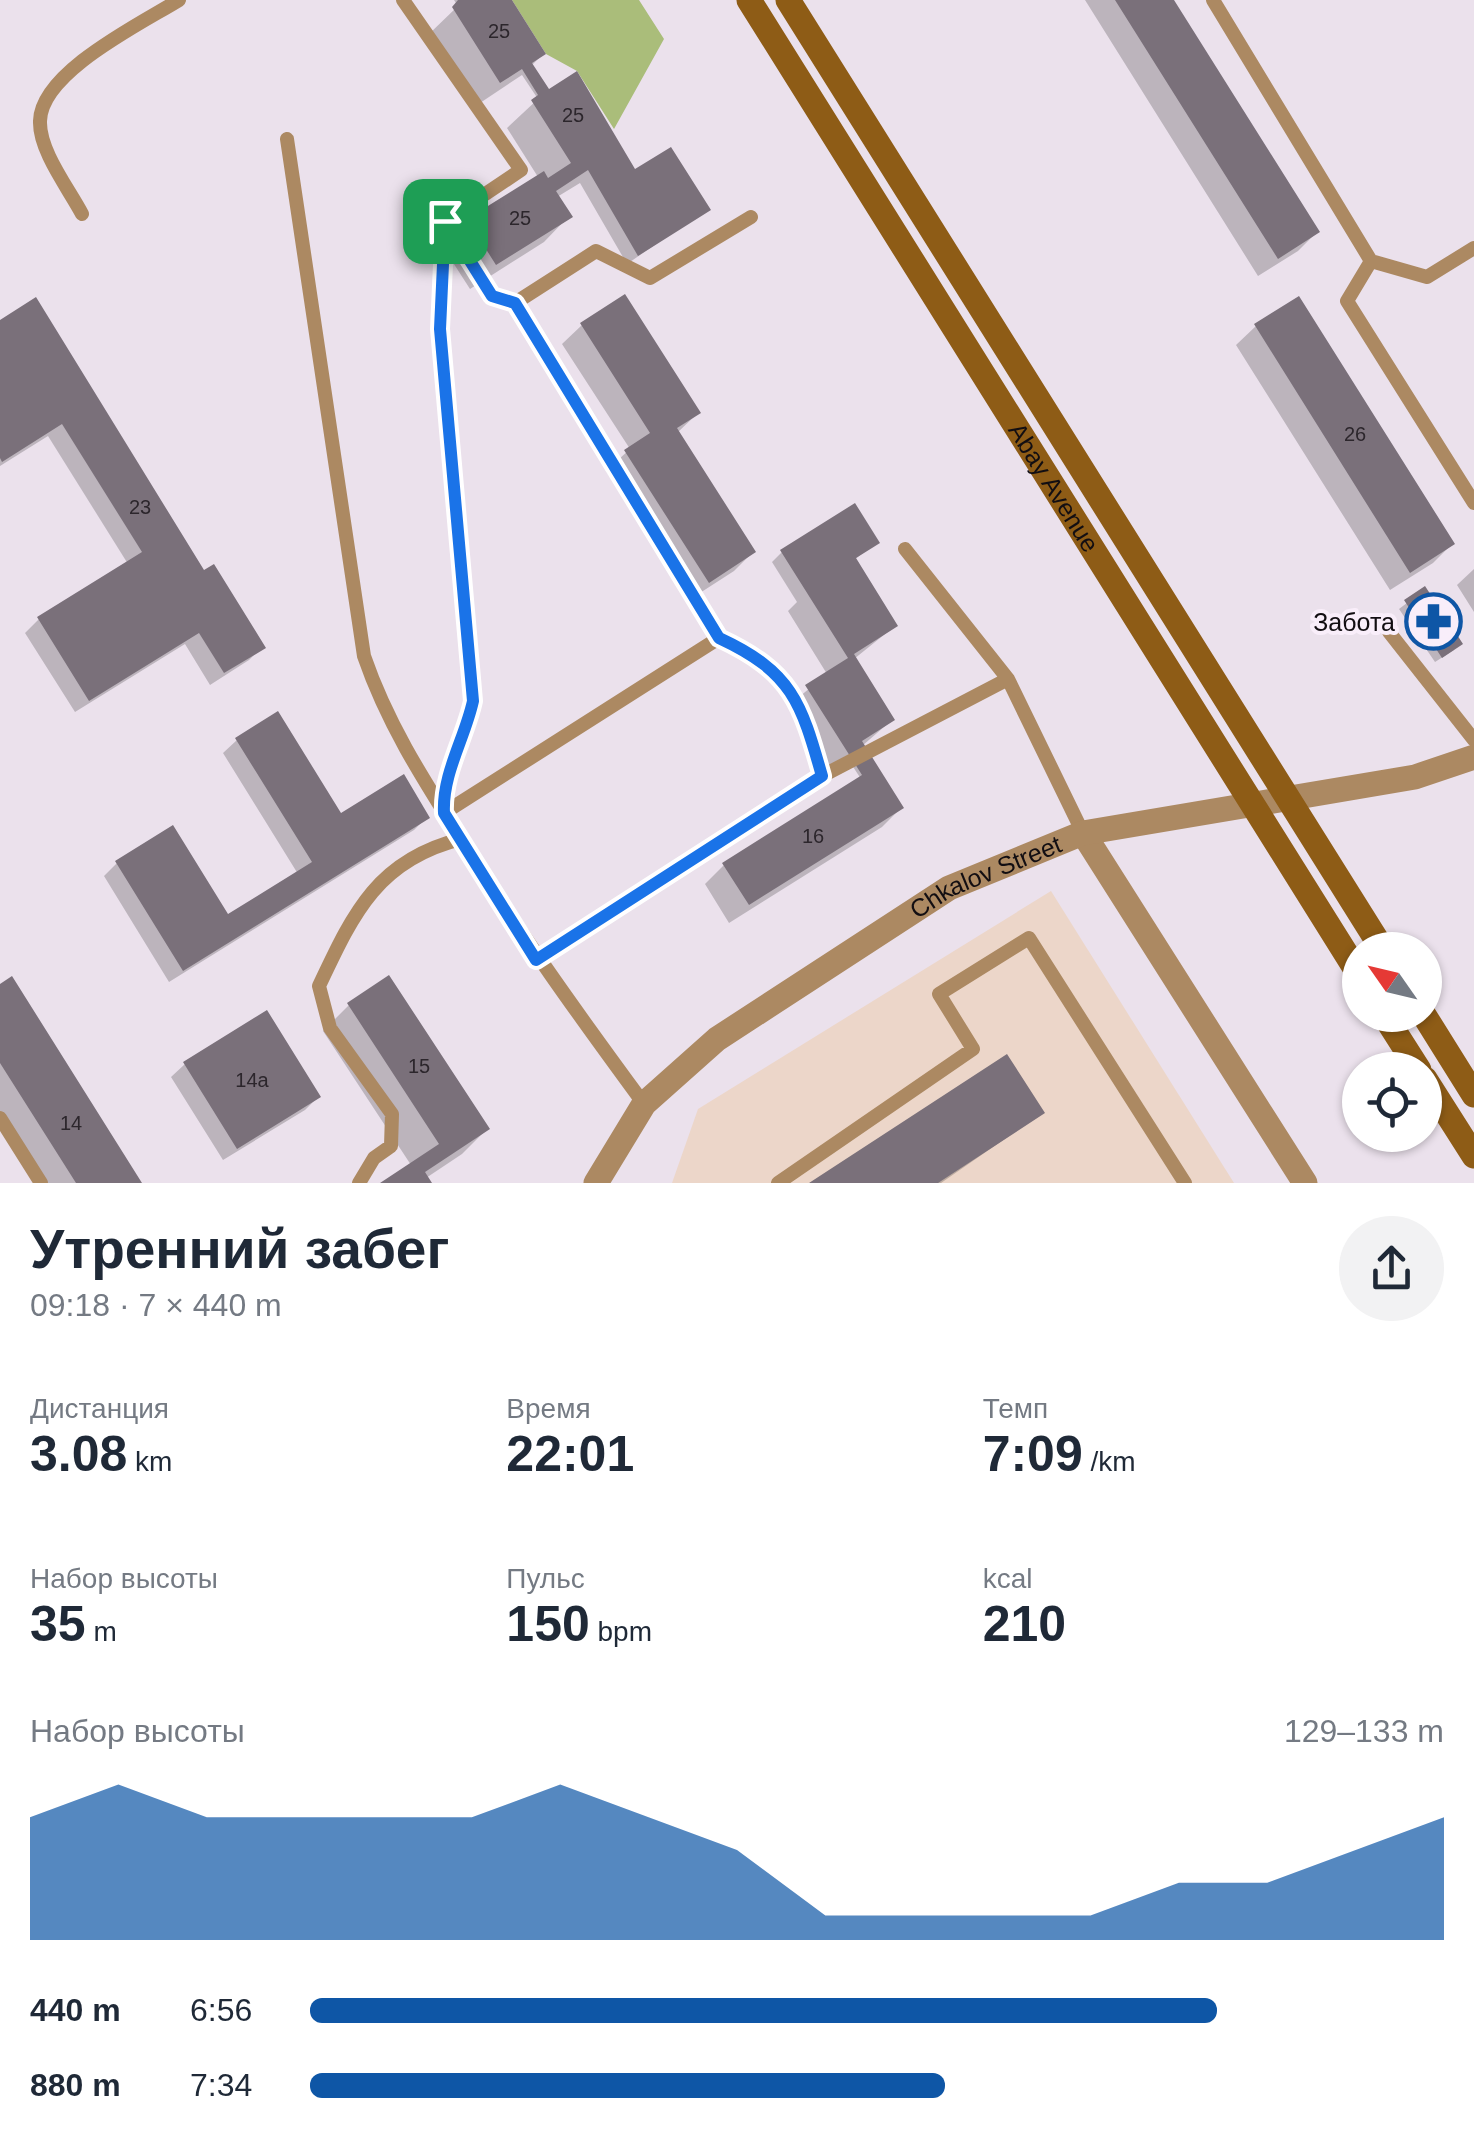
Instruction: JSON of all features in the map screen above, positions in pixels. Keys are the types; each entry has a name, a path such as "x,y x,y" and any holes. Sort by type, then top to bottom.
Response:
{"main road":[{"name":"Abay Avenue","path":"750,0 1342,948"},
{"name":"Abay Avenue","path":"788,0 1372,932"},
{"path":"1435,1032 1474,1095"},
{"path":"1442,1106 1474,1156"}],"street":[{"name":"Chkalov Street","path":"596,1183 644,1104 717,1039 949,888 1082,833 1415,776 1474,757"},
{"path":"1082,833 1306,1183"}],"lane":[{"path":"82,214 45,143 40,120 55,88 81,62 179,0"},
{"path":"403,0 521,170 445,221"},
{"path":"1214,0 1371,262 1426,277 1474,248"},
{"path":"287,138 364,656 400,743 536,960 644,1104"},
{"path":"515,303 596,251 650,278 750,218"},
{"path":"445,221 492,296 515,303 719,638 757,656 801,703 822,776"},
{"path":"444,813 445,790 466,737 473,701 440,329 445,221"},
{"path":"1371,262 1348,301 1474,503"},
{"path":"905,549 1008,679 1082,833"},
{"path":"1389,632 1474,740"},
{"path":"444,813 719,638"},
{"path":"536,960 822,776 1008,679"},
{"path":"359,1183 374,1158 391,1146 392,1114 330,1028 319,986 368,891 432,846 461,839"},
{"path":"778,1183 973,1048 939,994 1029,938 1185,1183"},
{"path":"0,1118 41,1183"}],"shaded area":[{"path":"1051,891 1234,1183 672,1183 698,1109"}],"green space":[{"path":"512,0 639,0 664,39 614,129 577,71 546,54"}],"building":[{"path":"458,0 512,0 546,54 532,63 549,89 577,71 635,169 671,147 711,210 638,256 588,170 556,191 573,217 496,265 467,219 544,171 548,178 571,163 531,100 538,95 522,69 500,83 452,7"},
{"path":"1115,0 1174,0 1320,232 1278,259"},
{"path":"625,294 701,413 677,428 756,552 709,583 624,450 650,433 580,323"},
{"path":"1299,296 1455,544 1410,573 1254,324"},
{"path":"36,297 204,570 214,564 266,648 224,673 199,633 89,701 37,617 142,552 62,424 2,462 0,458 0,320"},
{"path":"855,503 880,543 856,558 898,626 854,654 895,720 862,741 904,808 749,905 722,863 862,775 805,685 848,658 780,550"},
{"name":"Забота","path":"1425,586 1463,644 1442,658 1404,600"},
{"path":"278,711 341,813 404,774 430,818 183,971 115,861 173,825 228,914 312,862 235,738"},
{"path":"389,975 490,1129 425,1172 432,1183 380,1183 439,1144 347,1003"},
{"path":"12,976 142,1183 76,1183 0,1063 0,984"},
{"path":"267,1010 321,1097 237,1149 183,1062"},
{"path":"1007,1054 1045,1113 938,1183 809,1183"}],"place":[{"name":"Забота","path":"1434,622"}],"route":[{"path":"445,221 492,296 515,303 719,638 757,656 801,703 822,776 536,960 444,813 445,790 466,737 473,701 440,329 445,221"}]}
